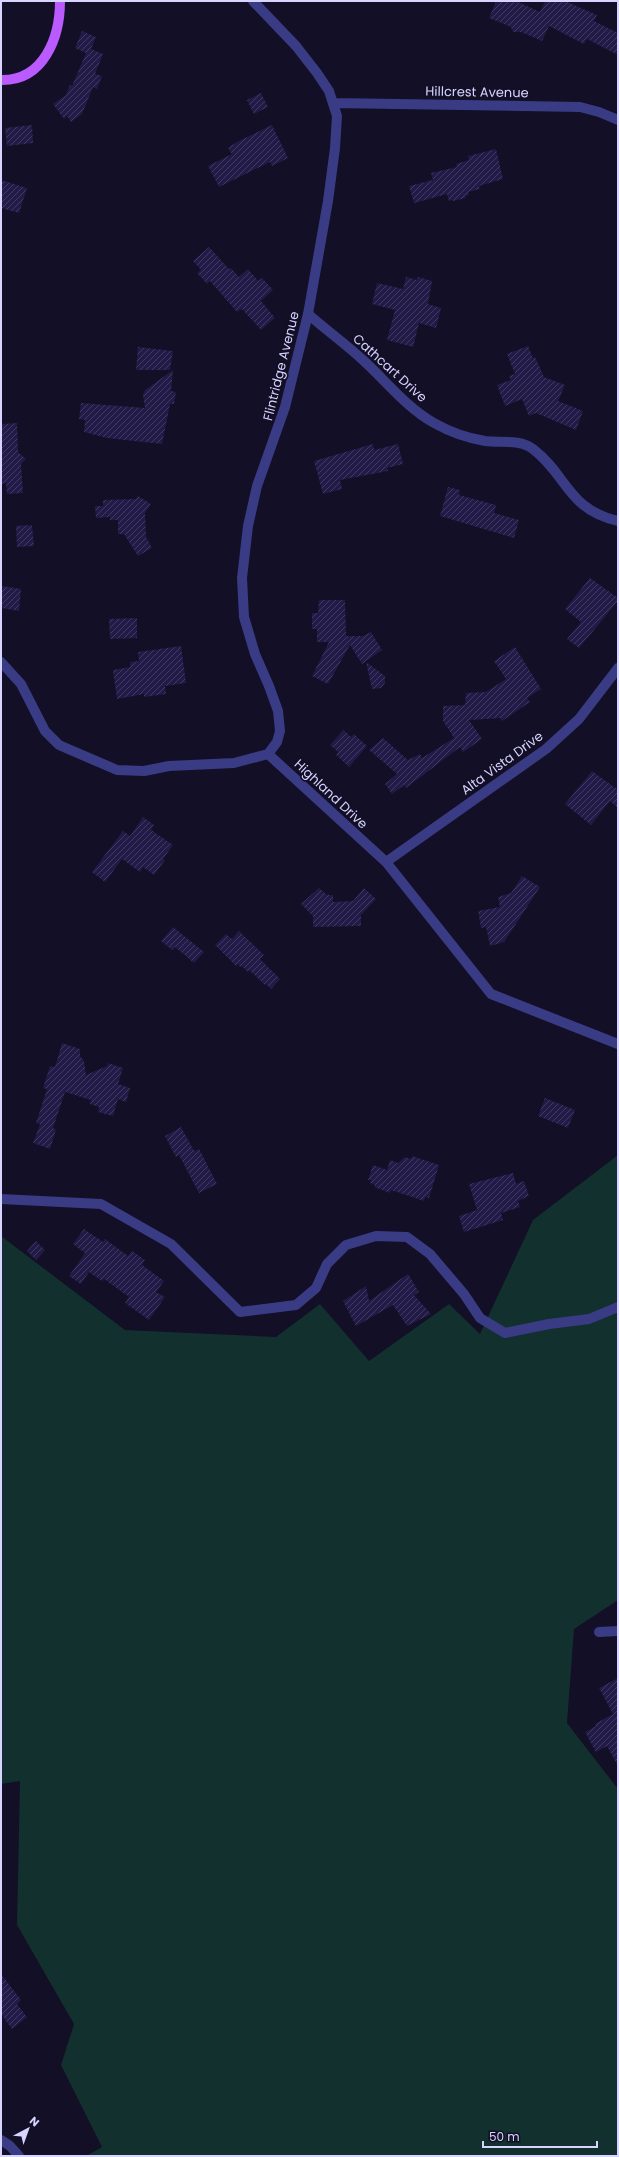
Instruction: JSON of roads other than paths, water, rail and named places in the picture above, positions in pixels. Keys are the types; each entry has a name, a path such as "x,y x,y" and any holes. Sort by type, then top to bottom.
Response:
{"main road":[{"path":"1,80 11,80 32,71 48,53 57,34 60,1"}],"street":[{"name":"Flintridge Avenue","path":"253,1 296,46 329,91 337,116 336,148 308,314 285,407 258,486 248,526 242,578 244,617 255,654 278,711 280,731 277,742 268,754"},
{"name":"Hillcrest Avenue","path":"333,103 580,107 599,112 618,120"},
{"name":"Cathcart Drive","path":"308,314 364,360 398,396 433,422 460,435 486,441 509,442 531,447 548,462 562,484 580,503 601,517 618,521"},
{"path":"1,662 21,684 44,731 59,745 117,770 144,771 169,766 234,763 268,754"},
{"name":"Alta Vista Drive","path":"386,862 546,749 578,719 618,668"},
{"name":"Highland Drive","path":"268,754 386,862 491,994 618,1044"},
{"path":"1,1199 101,1204 171,1244 240,1312 296,1305 316,1288 327,1264 346,1245 376,1236 407,1237 424,1250 464,1294 480,1318 505,1333 549,1324 589,1319 618,1307"},
{"path":"599,1632 618,1631"},
{"path":"1,2140 10,2146 19,2156"}]}
